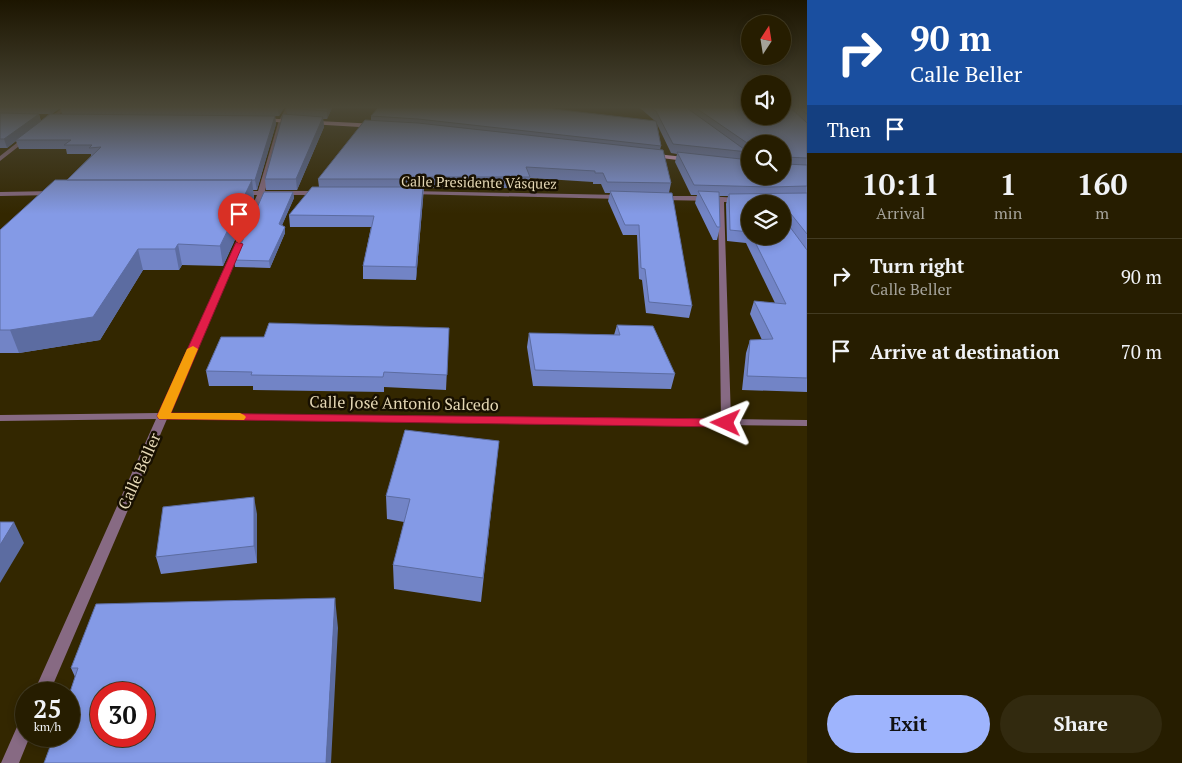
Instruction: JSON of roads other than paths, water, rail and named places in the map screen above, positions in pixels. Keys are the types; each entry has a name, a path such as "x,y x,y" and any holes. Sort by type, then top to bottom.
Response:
{"main road":[{"path":"642,154 701,161"}],"street":[{"path":"0,159 19,144"},
{"name":"Calle Beller","path":"46,682 262,193 275,144"},
{"path":"727,144 741,154"},
{"path":"0,194 58,193"},
{"path":"232,193 329,193"},
{"name":"Calle Presidente Vásquez","path":"406,193 631,197"},
{"path":"651,197 741,200"},
{"path":"721,199 726,423"},
{"name":"Calle José Antonio Salcedo","path":"0,418 163,416 807,423"},
{"path":"10,763 17,747"}]}
